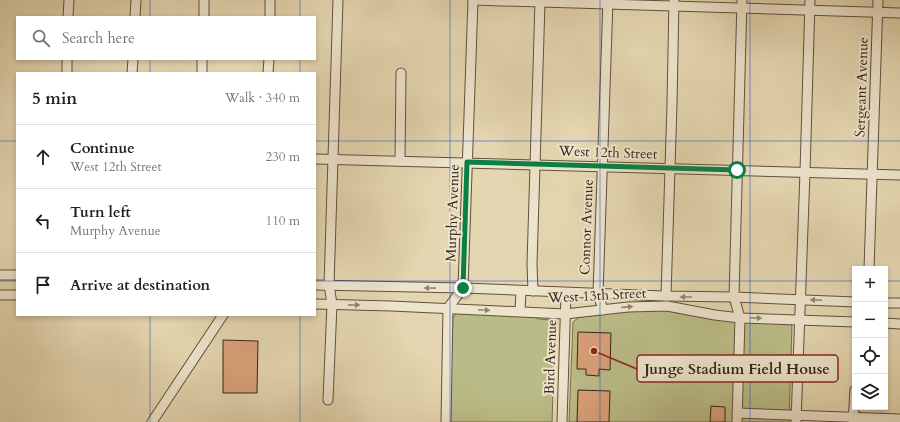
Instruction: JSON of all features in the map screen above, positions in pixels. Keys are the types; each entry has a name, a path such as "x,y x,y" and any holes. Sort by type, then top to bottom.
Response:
{"street":[{"path":"68,16 69,0"},
{"path":"135,16 136,0"},
{"path":"204,0 204,16"},
{"path":"270,0 270,16"},
{"path":"328,400 332,304 329,285 338,0"},
{"path":"473,0 742,4 809,10 900,13"},
{"name":"Murphy Avenue","path":"463,288 473,0"},
{"path":"796,419 806,172 810,0"},
{"name":"Sergeant Avenue","path":"869,266 878,0"},
{"path":"532,291 540,2"},
{"name":"Connor Avenue","path":"603,310 598,294 608,2"},
{"path":"666,296 674,3"},
{"path":"742,4 734,297 740,318 737,418 853,420 900,418"},
{"path":"67,60 67,72"},
{"path":"132,72 133,60"},
{"path":"202,60 202,72"},
{"path":"268,72 269,60"},
{"path":"400,161 401,73"},
{"name":"West 12th Street","path":"316,158 900,175"},
{"path":"0,275 16,276"},
{"name":"West 13th Street","path":"316,284 329,285 448,308 565,314 628,307 667,306 740,318 852,322"},
{"path":"446,422 448,308 463,288"},
{"name":"West 13th Street","path":"316,304 332,304 463,288 566,293 734,297 852,302"},
{"path":"520,291 520,311"},
{"name":"Bird Avenue","path":"562,422 566,293"},
{"path":"0,295 16,295"},
{"path":"888,302 900,303"},
{"path":"152,422 222,316"},
{"path":"888,323 900,324"},
{"path":"853,420 854,410"}],"green space":[{"path":"652,307 790,324 792,326 789,422 569,422 573,322 579,317"},
{"path":"457,313 531,315 539,319 550,320 554,325 555,330 552,422 449,422 453,318"}],"building":[{"path":"578,332 611,333 610,370 599,369 599,376 586,375 586,369 577,369"},
{"path":"223,340 258,341 257,393 223,393"},
{"path":"578,390 610,391 609,422 577,422"},
{"path":"711,406 725,407 725,422 710,422"}],"place":[{"name":"Junge Stadium Field House","path":"594,351"}],"route":[{"path":"463,288 467,162 737,170"}]}
